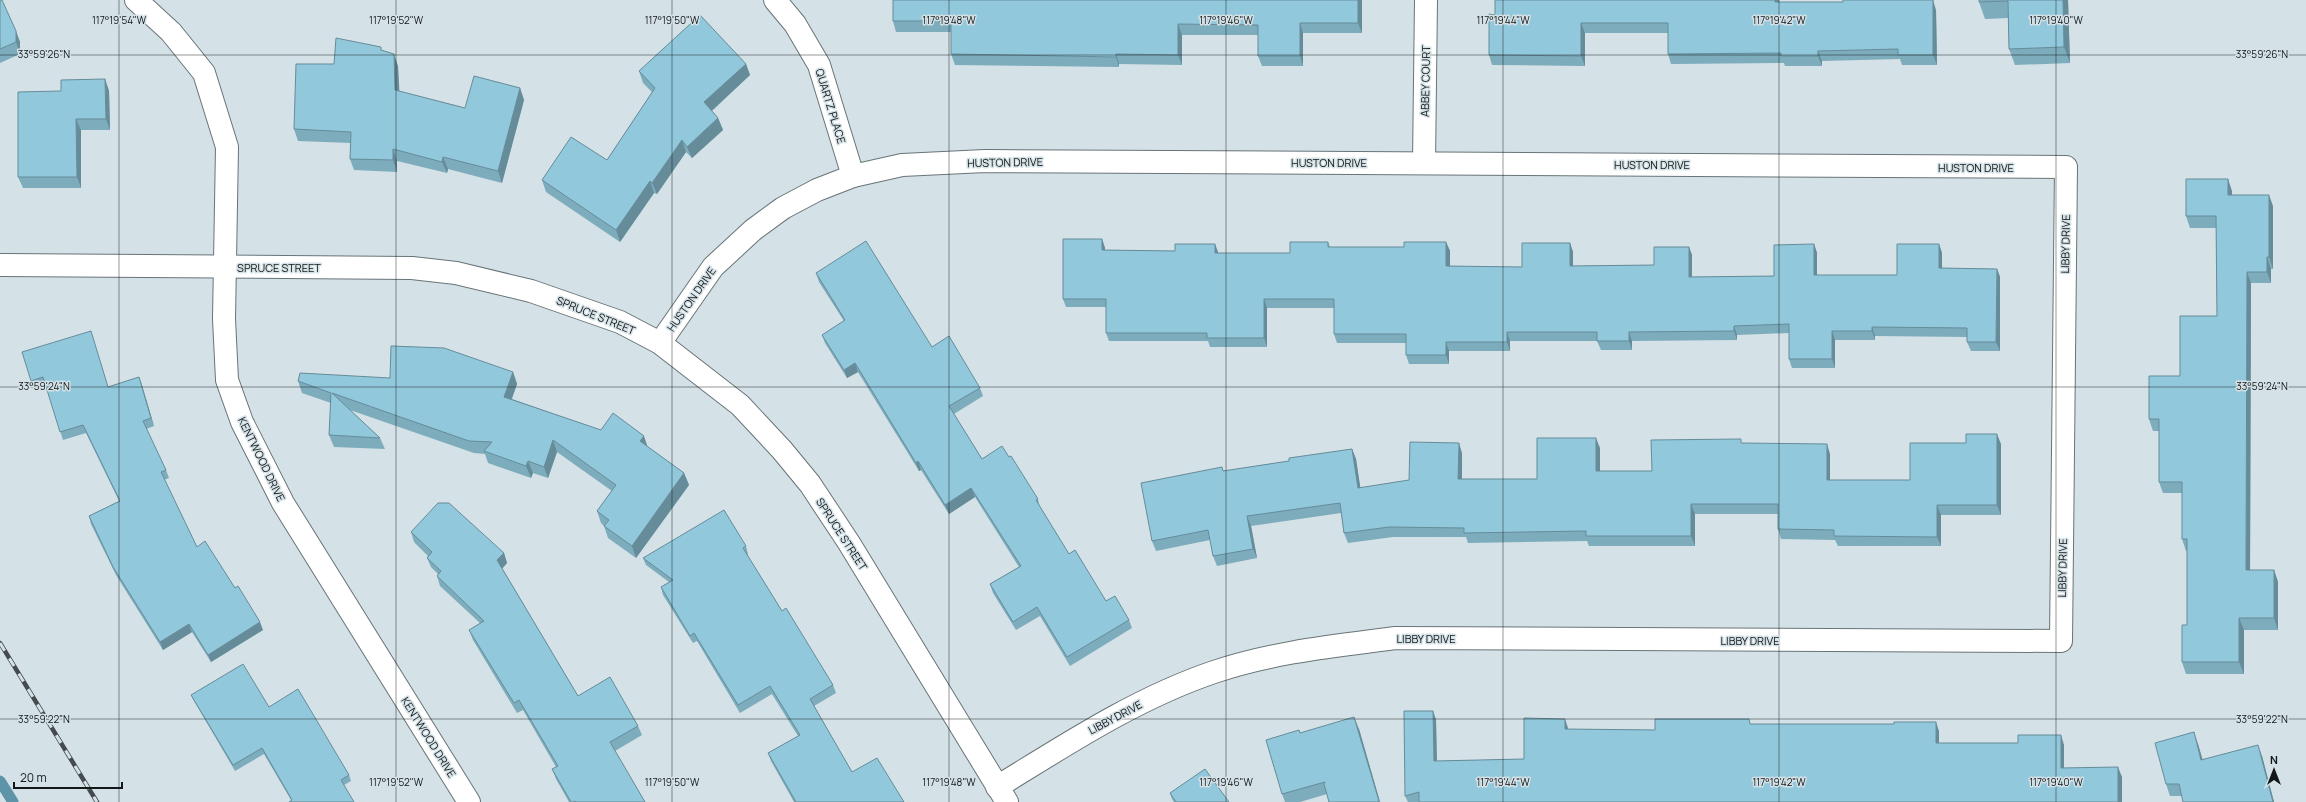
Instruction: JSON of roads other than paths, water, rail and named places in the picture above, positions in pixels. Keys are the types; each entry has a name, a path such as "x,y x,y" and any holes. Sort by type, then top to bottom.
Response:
{"street":[{"name":"KENTWOOD DRIVE","path":"136,0 171,32 204,73 227,147 224,319 227,380 242,422 283,503 469,802"},
{"name":"QUARTZ PLACE","path":"775,0 795,24 819,65 853,176"},
{"name":"ABBEY COURT","path":"1424,163 1426,0"},
{"name":"HUSTON DRIVE","path":"660,343 712,267 748,235 790,204 817,190 853,176 902,165 986,161 2066,167"},
{"name":"LIBBY DRIVE","path":"1002,794 1109,719 1174,687 1216,671 1310,649 1396,638 2061,641 2066,167"},
{"name":"SPRUCE STREET","path":"0,265 412,268 456,273 562,300 620,322 660,343 740,405 782,450 810,484 848,543 1002,794"}],"waterway":[{"path":"0,781 13,802"}],"railway":[{"path":"0,643 97,802"}]}
